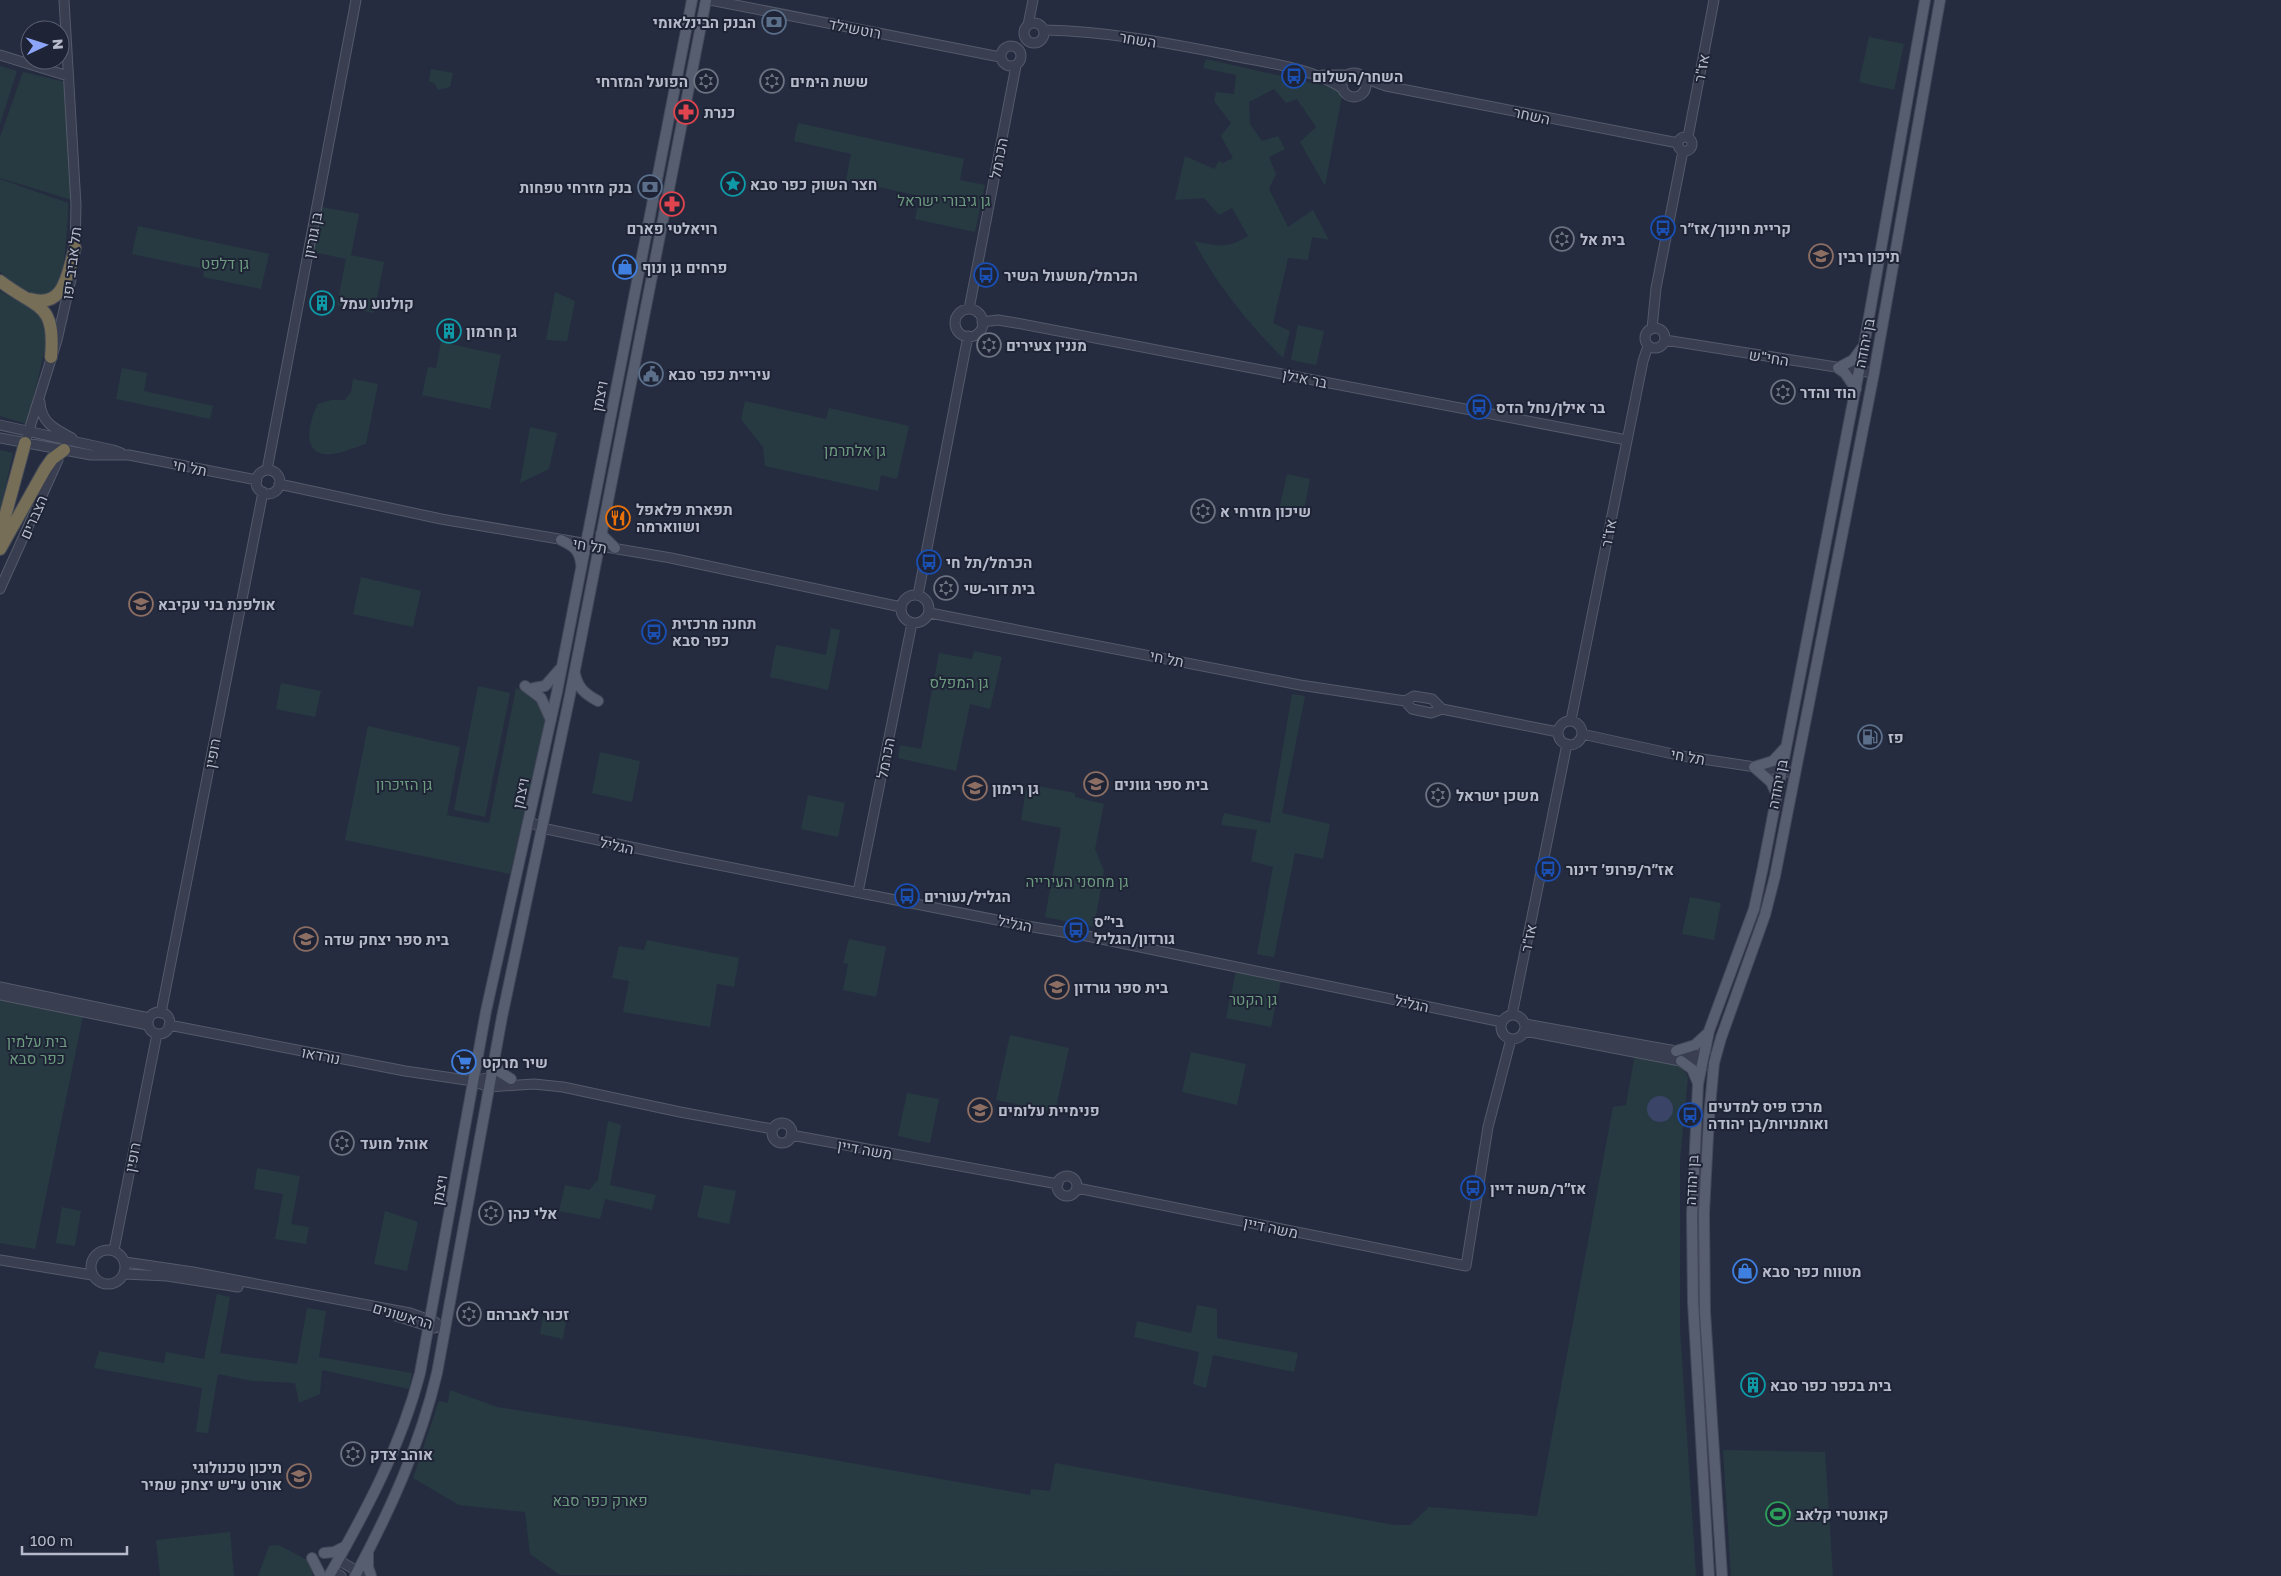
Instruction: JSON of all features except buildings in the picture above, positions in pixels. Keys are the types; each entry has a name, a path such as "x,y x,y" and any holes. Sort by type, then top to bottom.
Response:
{"highway":[{"path":"24,297 44,302 58,295 64,283 75,248"},
{"path":"0,281 43,311 50,319 52,330 51,357"},
{"path":"0,535 27,437"},
{"path":"0,550 48,463 68,450"}],"main road":[{"name":"ויצמן","path":"334,1574 338,1560 379,1484 398,1442 417,1386 492,983 562,666 692,0"},
{"name":"ויצמן","path":"359,1574 400,1487 432,1394 494,1061 599,545 706,0"},
{"name":"בן יהודה","path":"1709,1576 1693,1302 1692,1214 1698,1084 1710,1031 1754,909 1856,389 1925,0"},
{"name":"בן יהודה","path":"1722,1576 1705,1282 1704,1213 1714,1063 1769,899 1874,374 1940,0"},
{"path":"1856,389 1845,373 1838,368 1853,360 1864,345"},
{"path":"601,534 615,548"},
{"path":"560,540 570,544 578,551 581,566"},
{"path":"551,720 541,698 530,687 545,686 562,666"},
{"path":"574,670 579,686 583,691 598,700"},
{"path":"1777,795 1770,782 1754,767 1773,761 1786,745"},
{"path":"1676,1051 1695,1045 1710,1031"},
{"path":"494,1061 500,1072 511,1079"},
{"path":"1681,1061 1692,1069 1698,1084"},
{"path":"324,1553 334,1552 346,1546"},
{"path":"368,1552 368,1566 371,1576"},
{"path":"312,1558 321,1576"}],"street":[{"path":"0,55 68,76 64,0"},
{"name":"בן גוריון","path":"267,470 356,0"},
{"name":"רוטשילד","path":"710,0 1000,56"},
{"path":"1033,0 1026,29 1027,40 1034,44"},
{"name":"אז\"ר","path":"1680,147 1681,137 1688,137 1714,0"},
{"path":"1037,23 1044,30 1044,38 1034,44 1021,57 1016,66 1007,66 1000,56 1005,48 1013,46 1026,29 1037,23"},
{"name":"השחר","path":"1044,30 1079,30 1148,39 1281,65 1319,75 1347,76"},
{"path":"1013,46 1018,49 1021,57"},
{"name":"הכרמל","path":"969,309 1016,66"},
{"path":"1354,73 1364,78 1366,84 1365,91 1360,96 1352,98 1342,88 1343,81 1347,76 1354,73"},
{"name":"השחר","path":"1319,75 1342,88"},
{"name":"תל אביב יפו","path":"27,437 67,299 75,248 76,205 68,76"},
{"name":"השחר","path":"1364,78 1386,86 1680,147"},
{"name":"השחר","path":"1365,91 1386,86"},
{"path":"1652,328 1662,331 1665,340 1662,346 1657,348 1648,346 1645,338 1647,332 1652,328 1656,288 1680,147"},
{"path":"964,309 978,313 982,322 980,331 968,336 959,332 955,324 957,315 964,309"},
{"name":"בר אילן","path":"982,322 998,320 1627,440"},
{"path":"918,595 968,336"},
{"name":"החי\"ש","path":"1665,340 1874,374"},
{"name":"אז\"ר","path":"1570,720 1648,346"},
{"path":"39,398 41,413 46,422 81,443"},
{"name":"תל חי","path":"0,425 27,437 68,450 99,456 123,454"},
{"name":"תל חי","path":"0,438 27,437 81,443 123,454 256,480"},
{"name":"הצברים","path":"0,589 39,504 55,463 68,450"},
{"path":"267,470 276,473 279,484 275,491 263,492 258,488 256,480 260,473 267,470"},
{"name":"תל חי","path":"279,484 441,519 671,558 901,607"},
{"name":"רופין","path":"161,1013 263,492"},
{"path":"918,595 926,599 930,613 923,622 912,623 902,616 901,607 909,596 918,595"},
{"name":"תל חי","path":"930,613 1300,684 1405,701 1414,696 1432,699 1442,710"},
{"name":"הכרמל","path":"858,892 912,623"},
{"name":"תל חי","path":"1405,701 1412,710 1431,713 1442,710 1558,732"},
{"path":"1570,720 1580,726 1582,734 1575,744 1567,744 1560,740 1558,732 1564,723 1570,720"},
{"name":"תל חי","path":"1582,734 1682,756 1795,773"},
{"name":"אז\"ר","path":"1512,1015 1567,744"},
{"name":"הגליל","path":"529,821 542,828 829,887 1087,936 1502,1022"},
{"path":"0,987 149,1022"},
{"path":"0,996 149,1022"},
{"path":"161,1013 168,1019 169,1025 164,1033 157,1034 151,1031 149,1022 154,1014 161,1013"},
{"path":"1512,1015 1521,1018 1525,1028 1518,1039 1511,1039 1502,1033 1502,1022 1512,1015"},
{"name":"נורדאו","path":"169,1025 405,1071 473,1081"},
{"path":"1525,1028 1676,1051 1702,1061"},
{"path":"1525,1028 1681,1061 1714,1063"},
{"name":"רופין","path":"114,1250 157,1034"},
{"name":"משה דיין","path":"1077,1188 1466,1266 1488,1128 1511,1039"},
{"path":"490,1082 511,1079 534,1084"},
{"path":"473,1081 563,1087 772,1130"},
{"path":"783,1123 790,1129 791,1135 787,1141 780,1142 774,1139 772,1130 776,1124 783,1123"},
{"name":"משה דיין","path":"791,1135 1058,1184"},
{"path":"1064,1176 1071,1176 1076,1181 1077,1188 1072,1195 1064,1195 1058,1190 1058,1184 1064,1176"},
{"path":"0,1260 92,1275 99,1282 110,1285 121,1279 124,1274 125,1262 119,1253 114,1250 108,1249 97,1253 91,1263 92,1275"},
{"name":"הראשונים","path":"125,1262 193,1272 338,1299 410,1314 430,1323"},
{"name":"הראשונים","path":"124,1274 167,1276 227,1285 430,1323 440,1326 445,1332"},
{"path":"338,1560 359,1574"}],"green space":[{"path":"1869,37 1904,44 1894,90 1859,82"},
{"path":"1206,59 1343,90 1325,186 1300,142 1316,127 1297,99 1286,103 1274,89 1249,102 1250,124 1262,141 1278,136 1285,149 1269,157 1276,174 1269,189 1288,227 1313,210 1329,240 1312,237 1308,260 1288,258 1273,323 1290,331 1283,358 1234,303 1212,273 1194,241 1228,245 1248,236 1232,208 1219,215 1204,198 1175,200 1185,156 1214,169 1219,161 1223,163 1233,158 1221,136 1231,123 1214,101 1216,92 1234,94 1236,75 1203,68"},
{"path":"0,66 17,71 0,124"},
{"path":"431,69 453,73 450,87 438,90 435,84 429,81"},
{"path":"23,72 65,82 72,200 0,178 0,137"},
{"name":"גן גיבורי ישראל","path":"798,123 964,159 960,180 985,185 975,232 915,219 920,196 846,180 851,154 794,141"},
{"path":"0,179 68,203 62,274 56,290 50,295 43,296 27,291 0,271"},
{"path":"322,207 359,214 351,255 384,262 374,313 337,305 346,259 313,252"},
{"name":"גן דלפט","path":"138,226 269,254 261,289 203,277 204,269 132,254"},
{"path":"0,291 33,310 45,323 47,341 27,424 0,416"},
{"path":"555,292 575,301 567,341 546,340"},
{"path":"1298,325 1324,331 1316,365 1291,360"},
{"path":"441,342 501,355 490,409 422,395 428,367 436,368"},
{"path":"122,368 147,373 144,391 213,406 210,419 116,399"},
{"path":"353,379 378,384 366,444 332,454 315,450 309,437 312,419 318,404 331,400 345,400 351,392"},
{"name":"גן אלתרמן","path":"745,401 826,419 829,408 909,426 897,479 881,475 878,491 765,466 763,447 741,419"},
{"path":"530,427 557,433 549,469 520,483"},
{"path":"0,450 13,453 0,511"},
{"path":"1287,474 1310,479 1303,515 1279,510"},
{"path":"361,577 421,591 413,627 353,614"},
{"path":"831,628 840,630 828,690 770,677 776,645 826,655"},
{"name":"גן המפלס","path":"974,651 1002,657 990,709 970,704 956,771 898,758 900,745 921,749 939,653 972,659"},
{"path":"281,683 321,691 315,717 276,709"},
{"path":"478,686 510,693 485,817 454,810"},
{"name":"גן הזיכרון","path":"516,688 532,694 546,716 510,874 345,840 368,726 460,747 447,815 489,823"},
{"path":"1292,694 1305,696 1282,813 1330,824 1323,859 1295,853 1274,957 1257,954 1273,867 1251,861 1257,830 1221,825 1224,813 1270,823"},
{"path":"600,752 640,761 632,802 592,793"},
{"name":"גן מחסני העירייה","path":"1027,784 1075,793 1075,797 1104,804 1095,849 1104,871 1094,927 1045,917 1061,828 1021,820"},
{"path":"808,795 845,803 838,837 801,829"},
{"path":"1690,897 1721,903 1714,940 1682,934"},
{"path":"849,939 886,947 876,997 843,990 848,964 843,963"},
{"path":"647,940 739,958 734,987 717,984 710,1027 623,1012 629,981 612,978 619,946 644,950"},
{"name":"גן הקטר","path":"1236,971 1281,981 1271,1027 1226,1018"},
{"name":"בית עלמין כפר סבא","path":"0,999 83,1016 35,1249 0,1243"},
{"path":"1010,1035 1069,1048 1055,1112 996,1100"},
{"path":"1191,1052 1246,1064 1237,1105 1182,1092"},
{"name":"פארק כפר סבא","path":"1635,1054 1680,1063 1688,1077 1680,1161 1680,1328 1696,1576 560,1575 530,1554 525,1512 459,1505 413,1478 439,1401 448,1403 450,1390 497,1407 806,1455 1030,1495 1031,1489 1050,1491 1055,1463 1394,1525 1410,1525 1429,1507 1537,1516 1613,1107 1626,1105"},
{"path":"907,1093 939,1099 930,1143 898,1136"},
{"path":"608,1121 621,1125 610,1185 656,1195 652,1210 605,1199 600,1219 559,1211 565,1185 589,1190 598,1180"},
{"path":"257,1168 300,1176 291,1224 309,1227 306,1244 275,1239 283,1194 254,1189"},
{"path":"704,1185 736,1191 729,1224 697,1217"},
{"path":"62,1207 81,1211 75,1246 56,1243"},
{"path":"385,1211 418,1222 407,1271 374,1264"},
{"path":"217,1294 230,1297 220,1353 297,1364 307,1308 326,1311 319,1357 412,1373 409,1389 322,1370 320,1394 299,1403 295,1383 252,1381 218,1374 208,1433 196,1432 202,1388 94,1368 99,1351 164,1363 166,1352 204,1359"},
{"path":"1197,1305 1217,1309 1217,1338 1298,1353 1294,1372 1213,1355 1206,1388 1193,1384 1199,1352 1134,1337 1137,1321 1191,1333"},
{"path":"543,1317 566,1321 563,1339 540,1334"},
{"name":"קאונטרי קלאב","path":"1723,1450 1825,1452 1833,1576 1731,1576"},
{"path":"230,1532 234,1576 160,1576 156,1540"},
{"path":"279,1545 307,1560 311,1564 313,1576 258,1576 269,1546"}],"water":[{"path":"1660,1096 1669,1100 1673,1109 1669,1118 1660,1122 1651,1118 1647,1109 1651,1100"}],"place":[{"name":"הבנק הבינלאומי","path":"774,22"},
{"name":"השחר/השלום","path":"1294,76"},
{"name":"הפועל המזרחי","path":"706,81"},
{"name":"ששת הימים","path":"772,81"},
{"name":"כנרת","path":"686,112"},
{"name":"חצר השוק כפר סבא","path":"733,184"},
{"name":"בנק מזרחי טפחות","path":"650,187"},
{"name":"רויאלטי פארם","path":"672,204"},
{"name":"קריית חינוך/אז״ר","path":"1663,228"},
{"name":"בית אל","path":"1562,239"},
{"name":"תיכון רבין","path":"1821,256"},
{"name":"פרחים גן ונוף","path":"625,267"},
{"name":"הכרמל/משעול השיר","path":"986,275"},
{"name":"קולנוע עמל","path":"322,303"},
{"name":"גן חרמון","path":"449,331"},
{"name":"מננין צעירים","path":"989,345"},
{"name":"עיריית כפר סבא","path":"651,374"},
{"name":"הוד והדר","path":"1783,392"},
{"name":"בר אילן/נחל הדס","path":"1479,407"},
{"name":"שיכון מזרחי א","path":"1203,511"},
{"name":"תפארת פלאפל ושווארמה","path":"618,518"},
{"name":"הכרמל/תל חי","path":"929,562"},
{"name":"בית דור-שי","path":"946,588"},
{"name":"אולפנת בני עקיבא","path":"141,604"},
{"name":"תחנה מרכזית כפר סבא","path":"654,632"},
{"name":"פז","path":"1870,737"},
{"name":"בית ספר גוונים","path":"1096,784"},
{"name":"גן רימון","path":"975,788"},
{"name":"משכן ישראל","path":"1438,795"},
{"name":"אז״ר/פרופ׳ דינור","path":"1548,869"},
{"name":"הגליל/נעורים","path":"907,896"},
{"name":"בי״ס גורדון/הגליל","path":"1076,930"},
{"name":"בית ספר יצחק שדה","path":"306,939"},
{"name":"בית ספר גורדון","path":"1057,987"},
{"name":"שיר מרקט","path":"464,1062"},
{"name":"פנימיית עלומים","path":"980,1110"},
{"name":"מרכז פיס למדעים ואומנויות/בן יהודה","path":"1690,1115"},
{"name":"אוהל מועד","path":"342,1143"},
{"name":"אז״ר/משה דיין","path":"1473,1188"},
{"name":"אלי כהן","path":"491,1213"},
{"name":"מטווח כפר סבא","path":"1745,1271"},
{"name":"זכור לאברהם","path":"469,1314"},
{"name":"בית בכפר כפר סבא","path":"1753,1385"},
{"name":"אוהב צדק","path":"353,1454"},
{"name":"תיכון טכנולוגי אורט ע\"ש יצחק שמיר","path":"299,1476"},
{"name":"קאונטרי קלאב","path":"1778,1514"}]}
